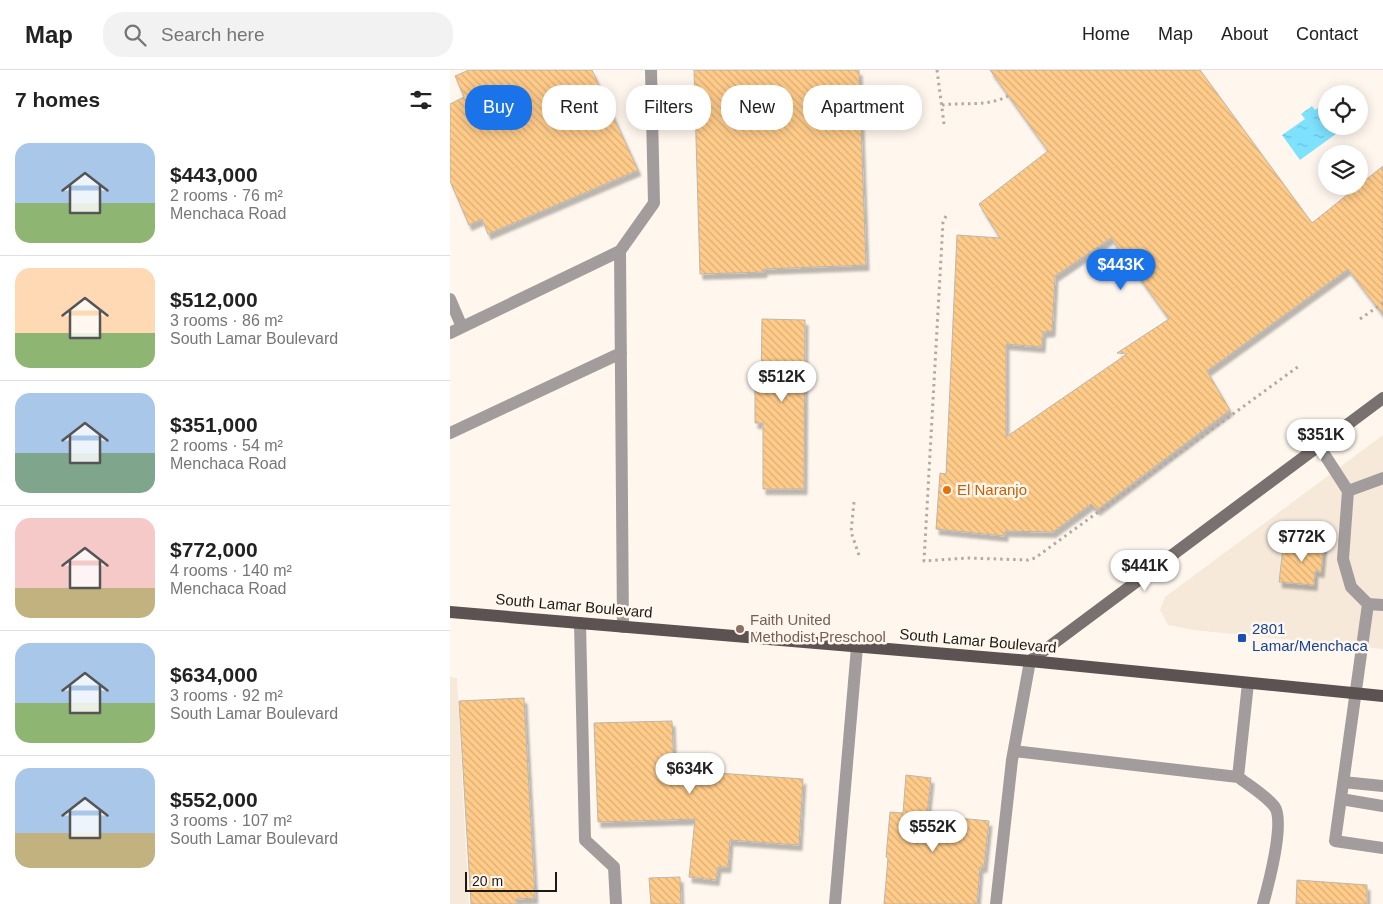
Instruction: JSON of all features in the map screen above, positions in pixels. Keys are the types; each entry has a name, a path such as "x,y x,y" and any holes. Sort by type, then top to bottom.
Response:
{"main road":[{"path":"1030,661 1383,398"},
{"name":"South Lamar Boulevard","path":"450,612 1030,661 1383,696"}],"lane":[{"path":"450,333 620,251 654,203 651,70"},
{"path":"620,251 623,627"},
{"path":"450,299 462,327"},
{"path":"450,433 621,353"},
{"path":"1320,446 1348,490 1343,559 1351,587 1368,604 1383,605"},
{"path":"1348,490 1383,478"},
{"path":"1368,604 1335,842 1383,848"},
{"path":"580,623 585,840 614,868 616,904"},
{"path":"835,904 858,647"},
{"path":"996,904 1014,751 1030,661"},
{"path":"1238,777 1248,683"},
{"path":"1014,751 1238,777 1274,806 1278,813 1278,831 1263,904"},
{"path":"1343,782 1383,786"},
{"path":"1341,799 1383,806"}],"path":[{"path":"937,70 944,124"},
{"path":"942,105 992,103 1008,96"},
{"path":"946,216 943,222 924,561 967,558 1021,560 1035,558 1298,366"},
{"path":"1360,319 1383,303"},
{"path":"854,502 852,532 860,558"}],"shaded area":[{"path":"1383,435 1383,649 1193,630 1168,625 1160,610 1165,597"},
{"path":"450,677 457,678 469,904 450,904"}],"water":[{"path":"1312,106 1315,110 1318,108 1318,135 1335,135 1318,145 1318,147 1300,160 1282,135 1305,119 1301,114"}],"building":[{"path":"469,70 592,70 599,85 542,85 542,130 616,130 616,122 638,170 488,234 482,219 469,225 450,181 450,104 464,97 455,76"},
{"path":"694,70 859,70 860,85 803,85 803,130 861,130 866,265 764,269 764,272 700,274 696,130 711,130 711,85 694,85"},
{"path":"990,70 1200,70 1312,223 1347,195 1368,195 1368,178 1383,166 1383,315 1348,269 1207,371 1230,410 1097,510 1091,504 1053,532 1005,531 1005,536 936,529 940,473 946,474 957,235 1000,238 979,204 1048,151","holes":["1111,238 1169,319 1117,353 1127,354 1006,437 1006,344 1042,347 1043,332 1052,331 1055,276"]},
{"path":"762,319 805,320 804,489 763,489 763,423 755,423 755,386 761,386"},
{"path":"1296,540 1324,542 1321,572 1315,571 1314,585 1279,582 1283,548 1295,549"},
{"path":"524,698 535,898 516,899 517,904 471,904 459,701"},
{"path":"672,721 674,770 803,779 799,845 730,840 728,867 718,867 716,880 689,877 695,819 598,822 594,723"},
{"path":"906,775 931,778 927,815 989,821 984,867 980,867 977,904 884,904 890,812 903,813"},
{"path":"680,877 681,904 651,904 649,878"},
{"path":"1297,880 1367,885 1367,904 1296,904"}],"place":[{"name":"El Naranjo","path":"947,490"},
{"name":"Faith United Methodist Preschool","path":"740,629"},
{"name":"2801 Lamar/Menchaca","path":"1242,638"}]}
